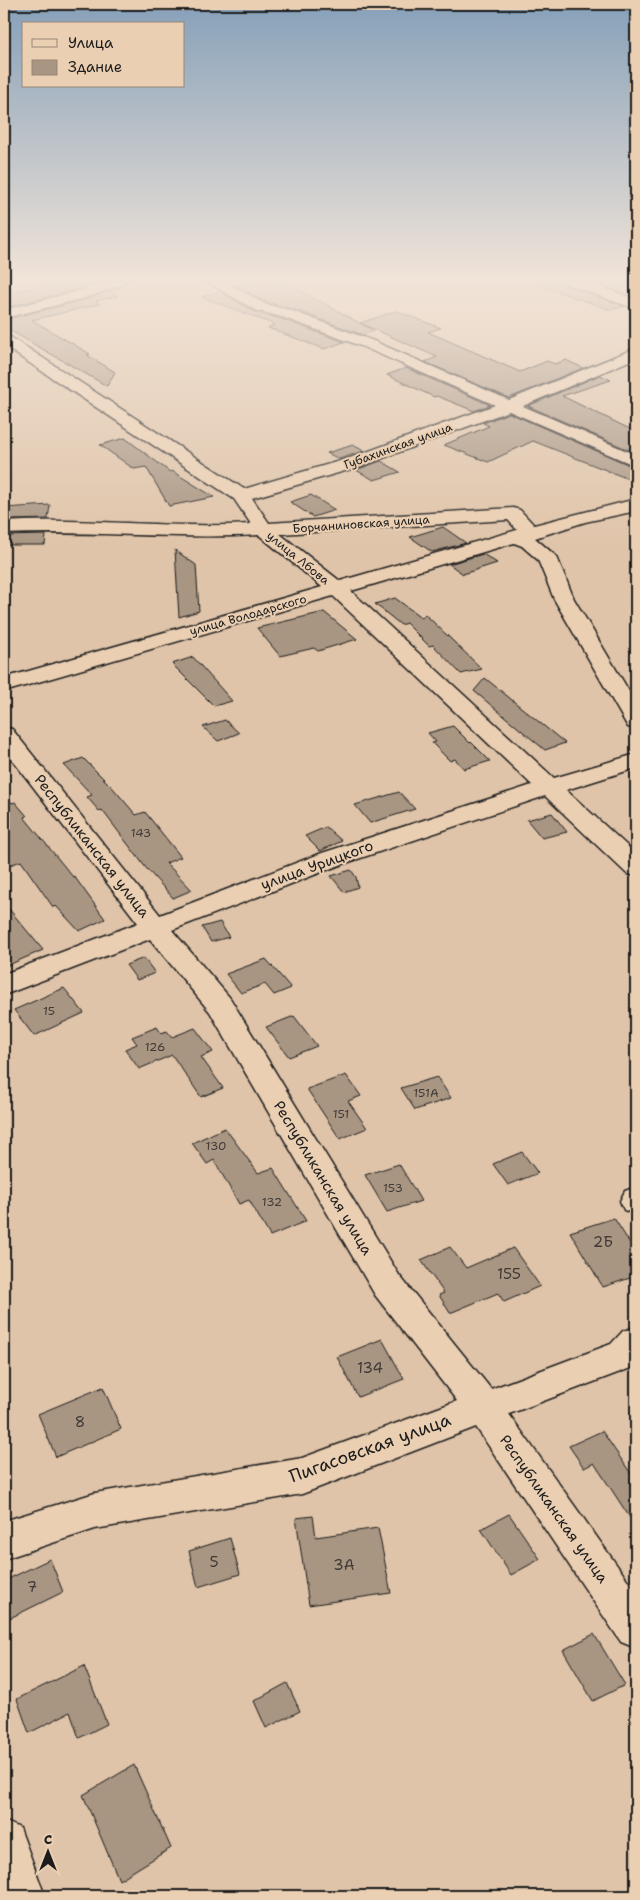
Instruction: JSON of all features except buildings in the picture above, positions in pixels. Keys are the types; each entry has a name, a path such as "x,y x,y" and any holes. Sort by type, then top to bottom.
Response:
{"street":[{"name":"улица Лбова","path":"51,370 241,495 264,530 337,589 636,868"},
{"path":"426,370 636,461"},
{"name":"Губахинская улица","path":"241,495 356,462 508,406 596,370"},
{"name":"улица Володарского","path":"4,685 580,518 636,505"},
{"name":"Борчаниновская улица","path":"4,528 38,526 215,532 513,514 523,535"},
{"path":"523,535 547,557 564,599 636,722"},
{"name":"Республиканская улица","path":"4,734 155,927 220,1005 387,1285 482,1407 636,1626"},
{"name":"улица Урицкого","path":"4,985 331,859 549,787 636,761"},
{"name":"Пигасовская улица","path":"4,1540 95,1511 302,1476 624,1355 636,1342"},
{"path":"4,1844 22,1896"}]}
